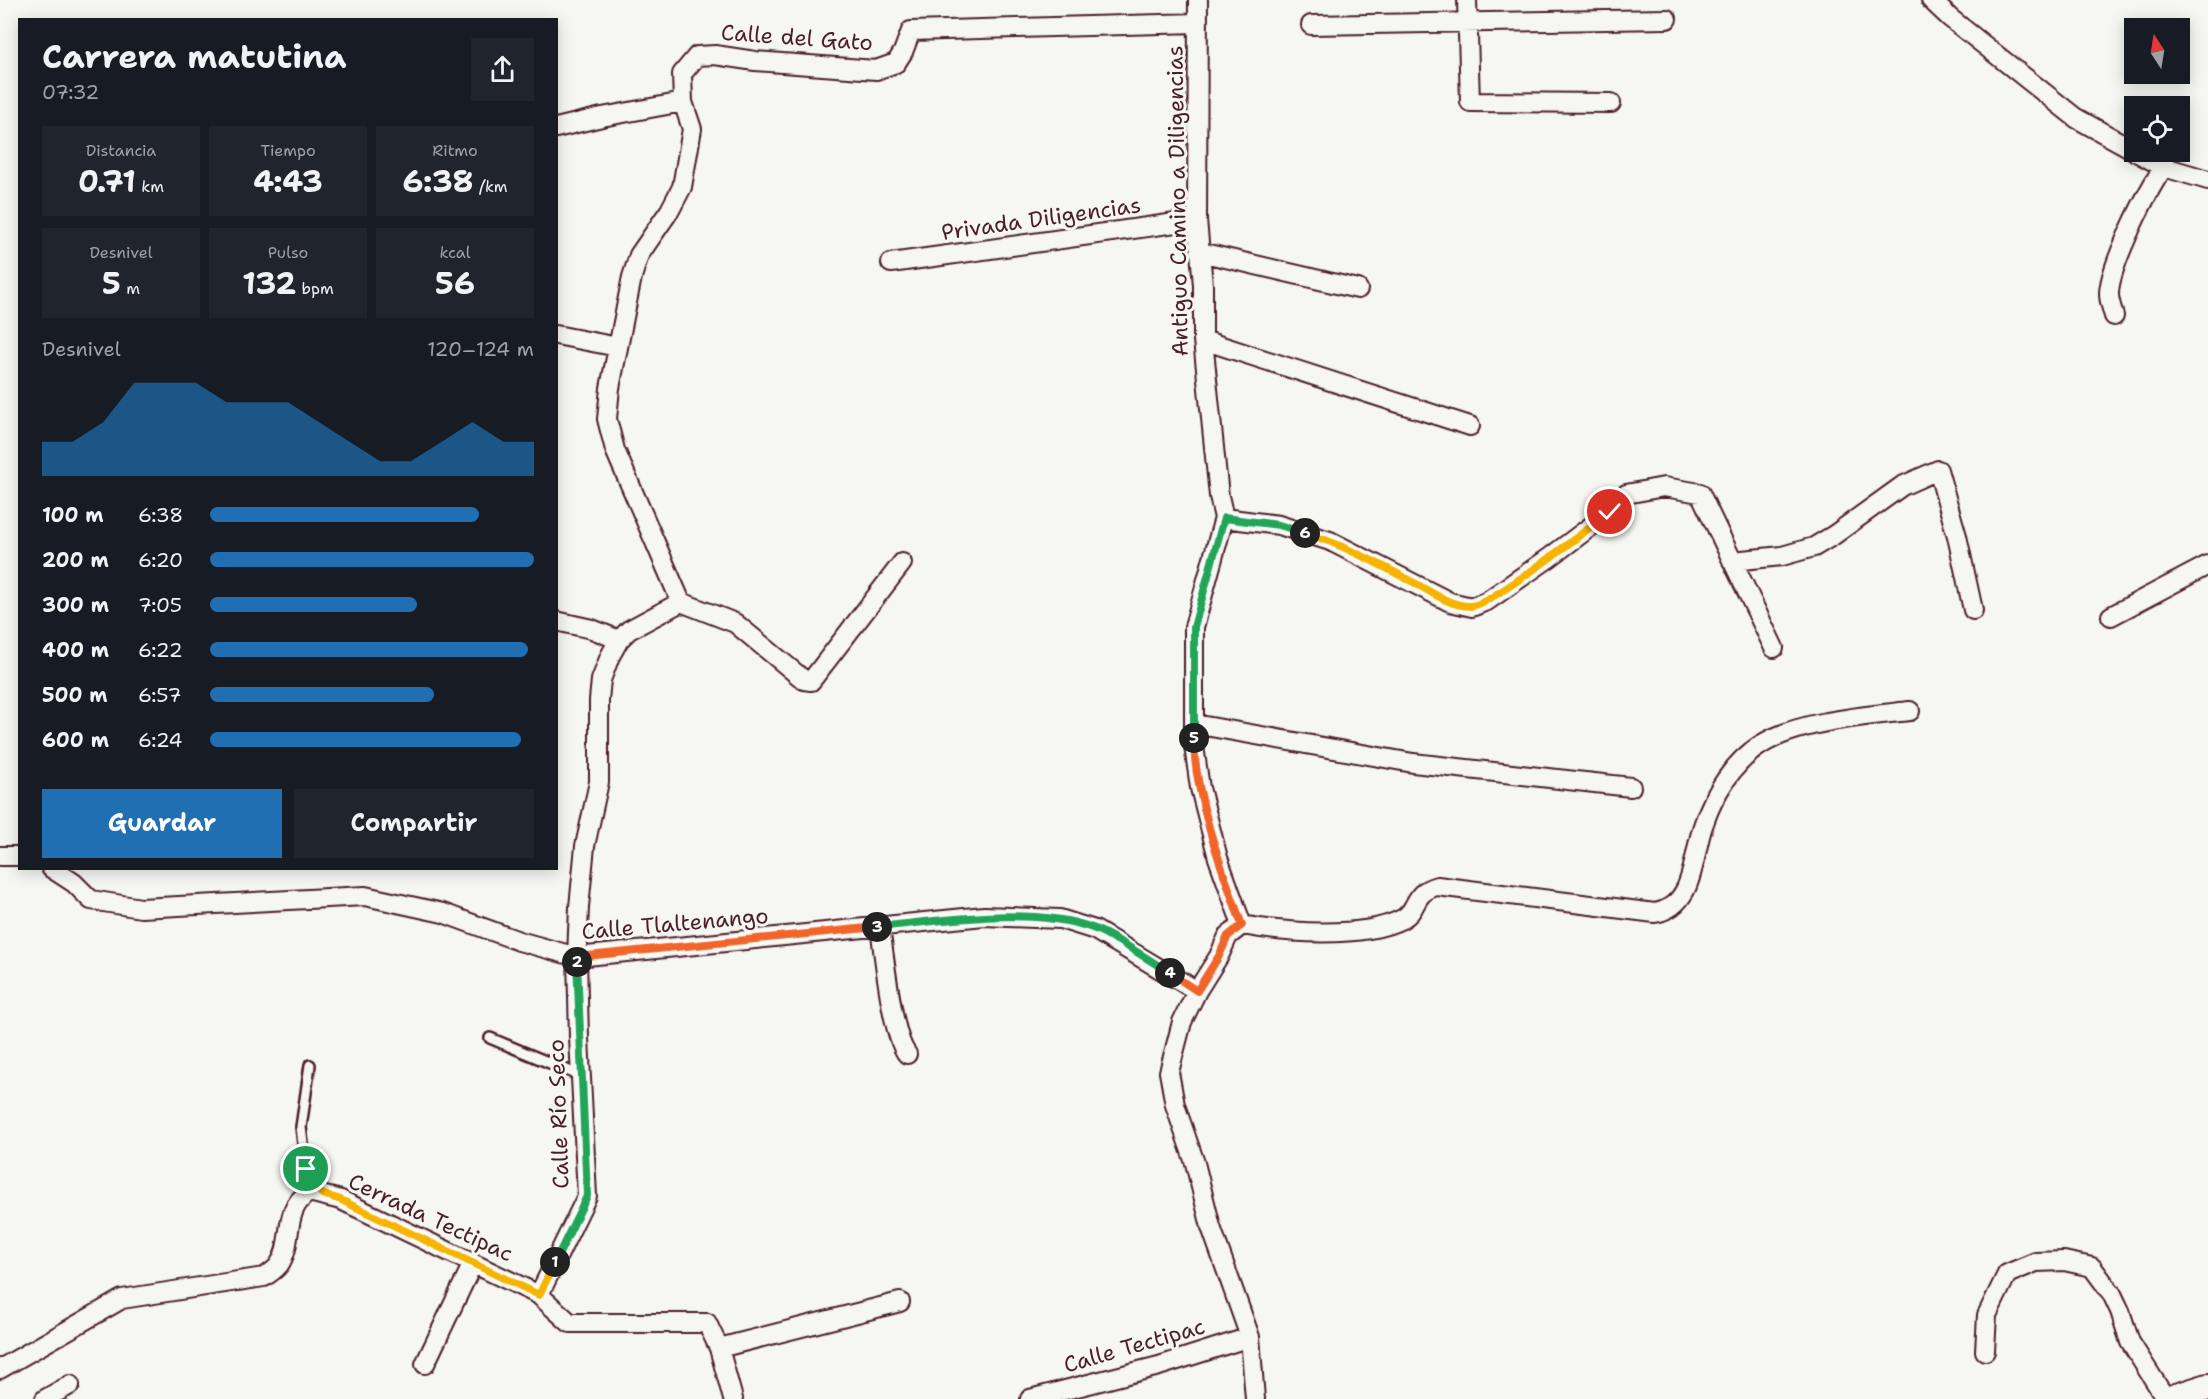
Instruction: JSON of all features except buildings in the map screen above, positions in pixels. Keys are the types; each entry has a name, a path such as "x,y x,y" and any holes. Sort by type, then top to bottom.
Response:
{"main road":[{"path":"2170,1399 2208,1387"}],"street":[{"name":"Antiguo Camino a Diligencias","path":"1198,0 1197,220 1203,285 1203,340 1219,496 1224,518 1194,627 1194,746 1200,788 1218,858 1242,925"},
{"path":"1467,0 1470,102 1611,103"},
{"path":"1931,0 2076,118 2124,145"},
{"path":"1311,25 1667,20"},
{"name":"Calle del Gato","path":"683,102 682,74 697,56 715,55 755,61 876,70 896,63 911,31 1197,23"},
{"path":"558,128 683,102 692,129 682,187 670,210 639,255 632,277 610,388 607,419 615,450 681,603 735,623 804,680 812,681 902,563"},
{"path":"2155,162 2164,167 2208,180"},
{"path":"2114,316 2109,294 2118,257 2155,180 2164,167"},
{"name":"Privada Diligencias","path":"891,263 1197,220"},
{"path":"1200,252 1358,289"},
{"path":"558,334 618,346"},
{"path":"1203,340 1470,426"},
{"path":"1732,561 1782,556 1814,547 1834,536 1902,486 1938,470 1957,536 1973,610"},
{"path":"1224,518 1279,525 1330,541 1450,602 1472,607 1487,601 1549,558 1610,512 1626,494 1664,487 1700,493 1774,648"},
{"path":"2111,616 2208,565"},
{"path":"558,621 592,629 619,640 629,630 681,603"},
{"name":"Calle Río Seco","path":"539,1295 587,1196 580,1076 577,957 579,907 585,846 598,782 601,680 609,656 619,640"},
{"path":"1255,1399 1250,1337 1211,1227 1195,1163 1175,1105 1169,1072 1182,1022 1228,936 1242,925 1296,932 1336,932 1370,928 1400,920 1410,913 1419,894 1428,888 1437,886 1662,912 1670,909 1684,894 1707,815 1724,784 1751,752 1778,737 1827,722 1910,711"},
{"path":"1194,724 1413,763 1631,786"},
{"path":"0,856 18,856"},
{"name":"Calle Tlaltenango","path":"54,870 74,883 91,900 141,908 365,896 443,914 519,941 577,957 984,916 1060,919 1095,930 1197,991"},
{"path":"880,927 896,1027 902,1048 908,1054"},
{"path":"0,1369 122,1299 264,1277 278,1267 282,1259 293,1210 300,1199 315,1193"},
{"name":"Cerrada Tectipac","path":"315,1193 341,1200 539,1295 570,1323 707,1323 719,1348 733,1399"},
{"path":"1985,1351 1987,1315 2007,1274 2036,1262 2064,1261 2092,1267 2112,1294 2130,1342 2166,1399"},
{"path":"425,1364 473,1263"},
{"path":"719,1348 900,1302"},
{"name":"Calle Tectipac","path":"1030,1399 1159,1365 1250,1337"},
{"path":"45,1399 70,1385"}],"lane":[{"path":"490,1038 580,1076"},
{"path":"310,1065 301,1127 306,1169 315,1193"}],"route":[{"path":"306,1169 322,1194 341,1200 539,1295 587,1196 577,957 984,916 1060,919 1095,930 1197,991 1219,956 1228,936 1242,925 1218,858 1200,788 1194,746 1194,627 1224,518 1279,525 1330,541 1450,602 1472,607 1487,601 1610,512"}]}
